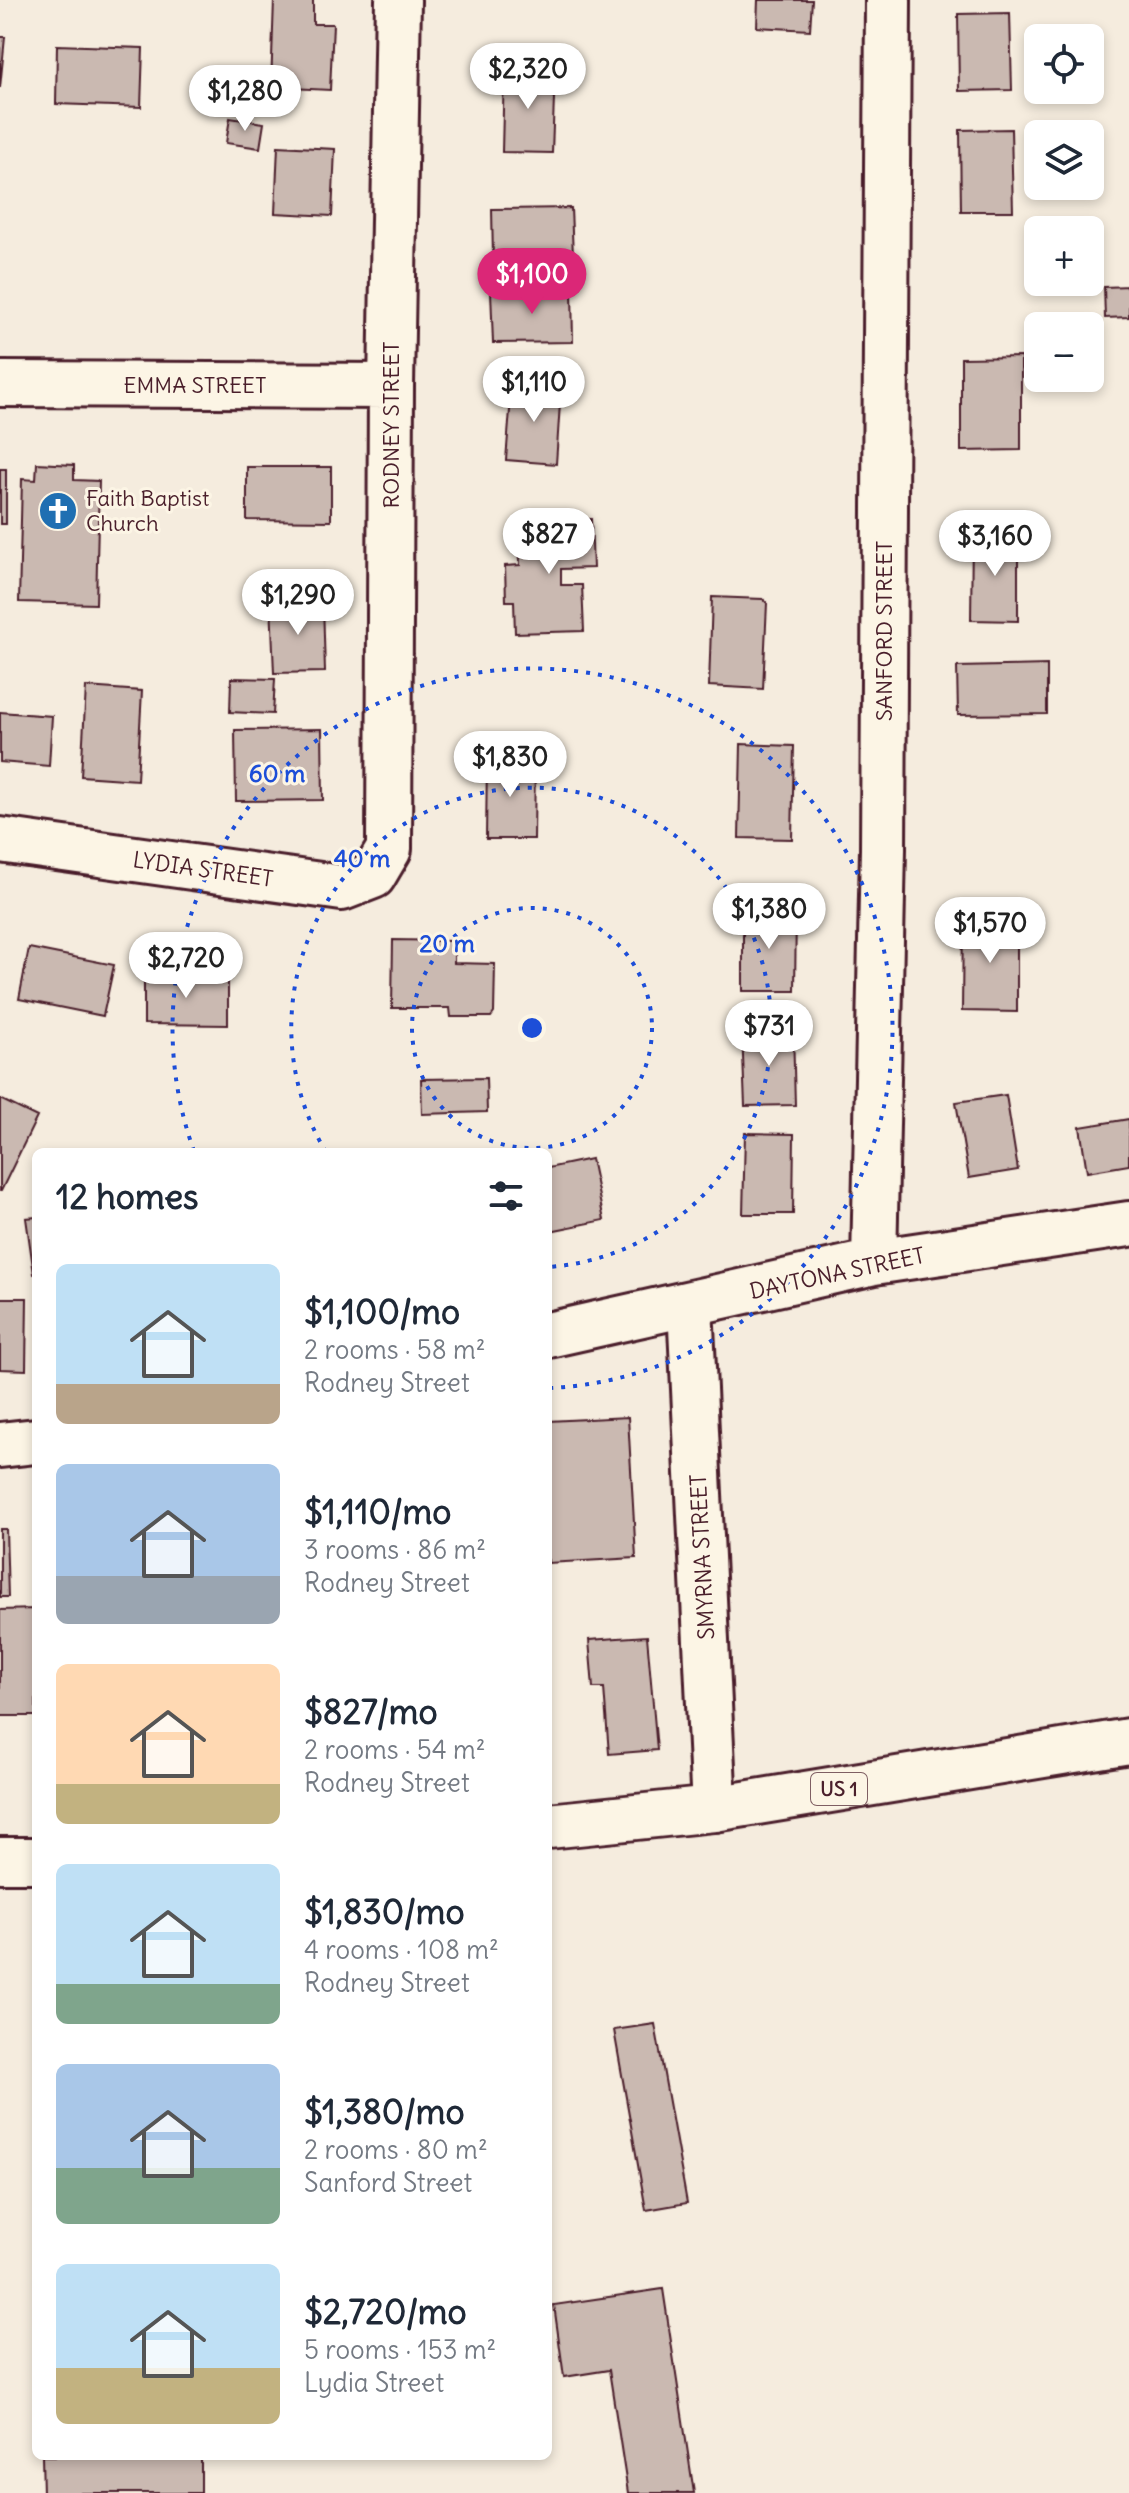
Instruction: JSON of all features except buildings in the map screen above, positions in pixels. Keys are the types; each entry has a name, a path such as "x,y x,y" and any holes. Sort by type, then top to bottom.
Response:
{"street":[{"name":"RODNEY STREET","path":"389,849 391,386 398,0"},
{"name":"SANFORD STREET","path":"874,1262 883,833 888,0"},
{"name":"EMMA STREET","path":"0,384 391,386"},
{"name":"LYDIA STREET","path":"0,840 342,888 373,876 389,849"},
{"name":"DAYTONA STREET","path":"552,1334 874,1262 1129,1224"},
{"name":"SMYRNA STREET","path":"690,1305 714,1809"},
{"path":"0,1445 32,1441"},
{"name":"US 1","path":"552,1826 714,1809 1129,1741"},
{"path":"0,1860 32,1860"}],"place":[{"name":"Faith Baptist Church","path":"58,511"}]}
